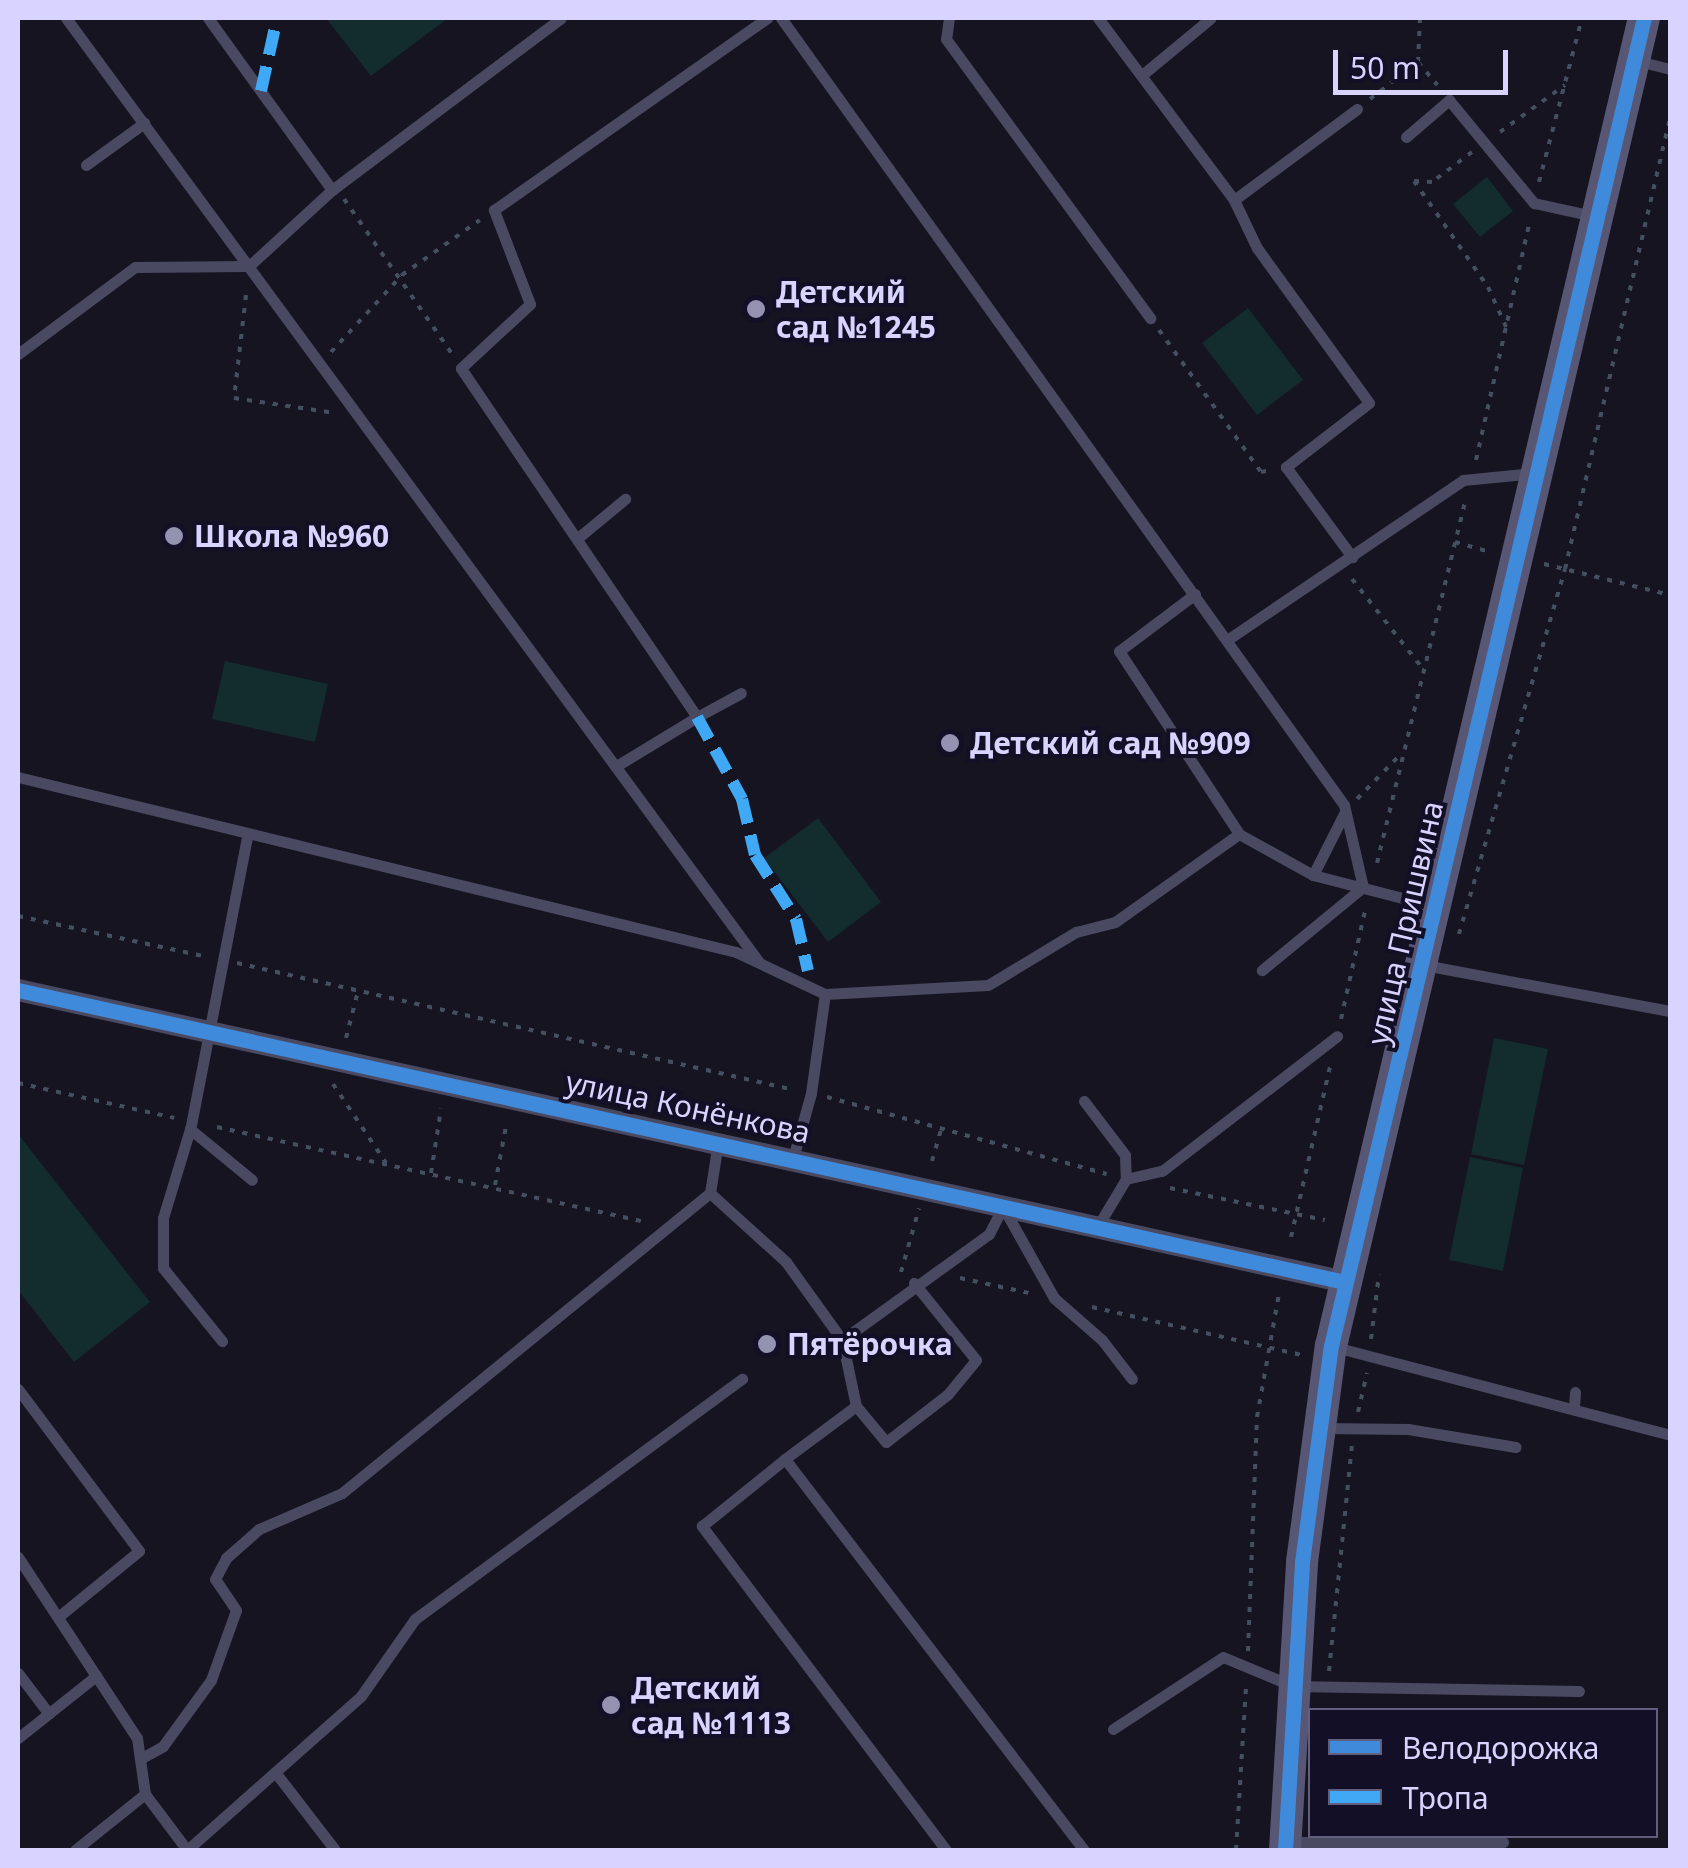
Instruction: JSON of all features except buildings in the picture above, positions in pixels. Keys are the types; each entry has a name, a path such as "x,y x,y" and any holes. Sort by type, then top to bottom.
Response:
{"street":[{"name":"улица Пришвина","path":"1285,1846 1293,1686 1317,1428 1320,1351 1345,1282 1436,967 1438,906 1644,18"},
{"name":"улица Конёнкова","path":"18,990 1345,1282"}],"lane":[{"path":"66,18 760,962"},
{"path":"208,18 332,190"},
{"path":"18,354 135,267 249,266 332,190 561,18"},
{"path":"698,716 461,368 530,304 494,210 766,18"},
{"path":"780,18 1230,638 1344,808 1367,888"},
{"path":"949,18 946,39 1150,318"},
{"path":"1098,18 1234,200 1257,248 1369,403 1286,467 1346,560"},
{"path":"1142,75 1211,18"},
{"path":"1634,60 1670,70"},
{"path":"1406,137 1449,100 1534,202 1597,217"},
{"path":"1234,200 1358,108"},
{"path":"86,165 144,122"},
{"path":"1230,638 1472,475 1539,472"},
{"path":"579,537 625,499"},
{"path":"1195,594 1119,651 1238,834 1313,876 1438,906"},
{"path":"618,766 741,693"},
{"path":"18,777 206,819 247,838 760,962 825,994 988,985 1076,932 1115,922 1238,834"},
{"path":"1313,876 1329,853 1344,808"},
{"path":"222,1341 163,1268 163,1218 191,1126 205,1032 247,838"},
{"path":"1262,970 1367,888"},
{"path":"1436,967 1670,1011"},
{"path":"793,1158 811,1094 825,994"},
{"path":"1126,1180 1162,1171 1338,1036"},
{"path":"1084,1101 1125,1154 1126,1180 1096,1229"},
{"path":"191,1126 252,1180"},
{"path":"140,1760 163,1746 211,1680 236,1610 215,1579 226,1558 259,1529 342,1494 710,1193 718,1141"},
{"path":"710,1193 786,1262 842,1340 856,1406 886,1442 948,1394 976,1360 914,1284"},
{"path":"842,1340 914,1284 936,1273 989,1234 1003,1207"},
{"path":"1003,1207 1054,1298 1102,1340 1132,1378"},
{"path":"1320,1351 1369,1356 1670,1434"},
{"path":"18,1557 22,1573 58,1618 138,1738 145,1794 187,1850 361,1696 415,1619 742,1379"},
{"path":"18,1389 138,1551 58,1618"},
{"path":"1574,1408 1576,1392"},
{"path":"856,1406 702,1526 946,1850"},
{"path":"1317,1428 1354,1428 1516,1447"},
{"path":"786,1459 1084,1850"},
{"path":"1113,1729 1223,1657 1248,1662 1293,1686 1578,1691"},
{"path":"18,1673 49,1714"},
{"path":"18,1738 96,1676"},
{"path":"275,1772 336,1850"},
{"path":"76,1850 145,1794"},
{"path":"1285,1846 1503,1842"}],"path":[{"path":"1422,18 1418,62 1449,100"},
{"path":"1367,888 1508,332 1534,202 1582,18"},
{"path":"1358,108 1418,62"},
{"path":"1508,332 1488,287 1414,181 1432,182 1564,85"},
{"path":"1436,967 1565,570 1670,116"},
{"path":"332,190 402,276 461,368"},
{"path":"321,363 402,276 494,210"},
{"path":"249,266 234,398 361,417"},
{"path":"1150,318 1261,472 1286,467"},
{"path":"1455,542 1487,550"},
{"path":"1346,560 1423,669"},
{"path":"1535,562 1670,595"},
{"path":"1344,808 1403,752"},
{"path":"18,916 811,1094 942,1126 1126,1180 1325,1220"},
{"path":"346,1038 358,991"},
{"path":"18,1083 191,1126 495,1184 668,1227"},
{"path":"333,1084 387,1165"},
{"path":"431,1173 442,1107"},
{"path":"495,1184 508,1121"},
{"path":"932,1161 942,1126"},
{"path":"901,1272 919,1207"},
{"path":"1328,1688 1354,1428 1369,1356 1379,1268"},
{"path":"936,1273 1270,1345 1320,1351"},
{"path":"1236,1850 1248,1662 1256,1417 1280,1289"}],"green space":[{"path":"326,18 448,18 371,76"},
{"path":"1487,177 1513,211 1480,237 1453,204"},
{"path":"1248,308 1303,380 1257,415 1202,343"},
{"path":"225,661 328,684 315,742 212,719"},
{"path":"818,818 881,902 828,942 764,858"},
{"path":"1494,1038 1548,1049 1524,1165 1471,1154"},
{"path":"18,1134 150,1302 74,1362 18,1290"},
{"path":"1470,1157 1523,1168 1503,1271 1449,1260"}],"marked path":[{"path":"261,91 277,18"},
{"path":"697,717 742,799 755,855 796,919 808,971"}],"cycle path":[{"path":"1285,1850 1302,1562 1331,1346 1644,18"},
{"path":"18,990 1345,1282"}],"place":[{"name":"Детский сад №1245","path":"756,309"},
{"name":"Школа №960","path":"174,536"},
{"name":"Детский сад №909","path":"950,743"},
{"name":"Пятёрочка","path":"767,1344"},
{"name":"Детский сад №1113","path":"611,1705"}]}
